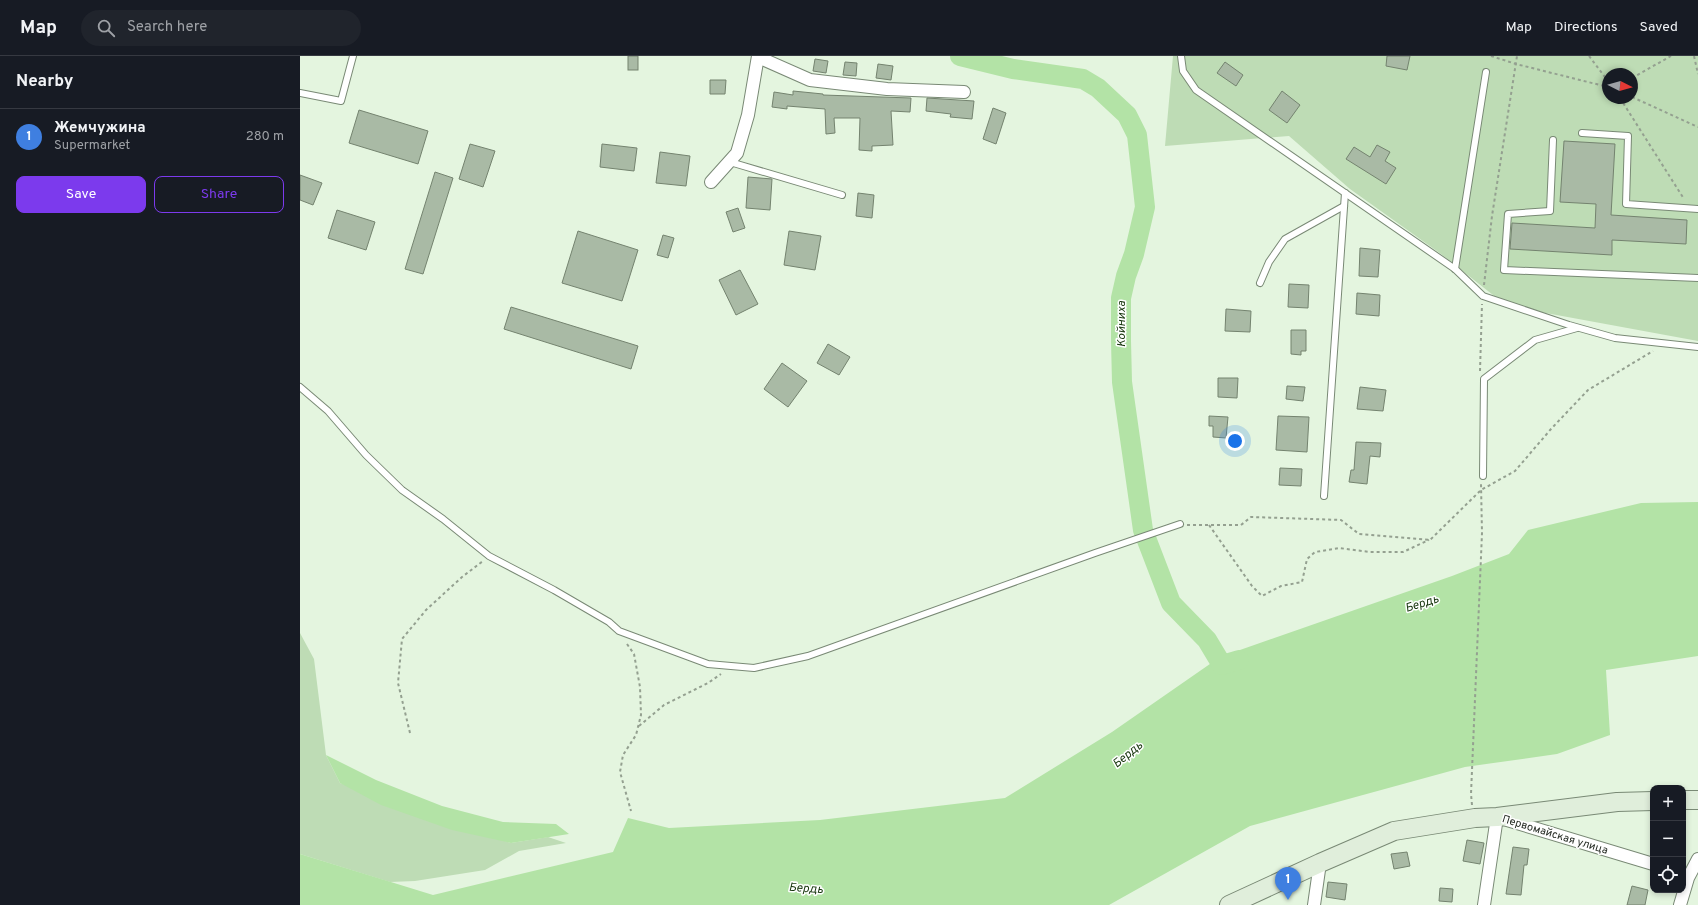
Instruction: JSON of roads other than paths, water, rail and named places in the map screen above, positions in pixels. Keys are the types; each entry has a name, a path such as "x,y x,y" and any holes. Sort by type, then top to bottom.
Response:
{"street":[{"path":"711,182 737,153 748,116 758,57 810,80 887,89 964,92"},
{"path":"1686,800 1698,800"},
{"path":"1229,905 1394,831 1475,818 1497,817 1618,802 1650,801"},
{"name":"Первомайская улица","path":"1484,905 1497,817 1650,863"},
{"path":"1686,875 1698,859"},
{"path":"1314,905 1320,863"},
{"path":"1680,905 1682,893"}],"lane":[{"path":"300,93 341,101 352,56"},
{"path":"1181,56 1183,71 1196,90 1455,269 1483,296 1577,328 1615,338 1698,348"},
{"path":"1455,269 1486,72"},
{"path":"1582,132 1628,136 1626,204 1698,209"},
{"path":"1553,140 1550,211 1508,214 1504,270 1698,278"},
{"path":"730,162 842,195"},
{"path":"1324,496 1345,193"},
{"path":"1260,282 1269,262 1285,239 1344,206"},
{"path":"1483,476 1484,379 1535,340 1577,328"},
{"path":"300,387 328,411 366,454 402,490 443,519 490,556 554,590 609,622 619,631 708,664 754,668 808,656 1094,553 1180,524"}],"water":[{"name":"Бердь","path":"1698,502 1698,656 1606,670 1610,735 1557,754 1465,767 1250,826 1109,905 300,905 300,854 433,895 613,852 628,818 669,828 820,820 1005,798 1112,732 1220,657 1452,576 1509,554 1528,530 1641,503"},
{"path":"326,755 376,780 442,806 503,822 556,824 569,834 511,843 452,830 381,805 340,783"}],"waterway":[{"name":"Койниха","path":"960,56 1013,69 1083,79 1098,88 1127,115 1137,135 1145,207 1134,254 1126,276 1121,298 1121,341 1122,382 1143,530 1171,603 1207,640 1222,665 1239,660"}],"place":[{"name":"Жемчужина","path":"1288,900"}]}
